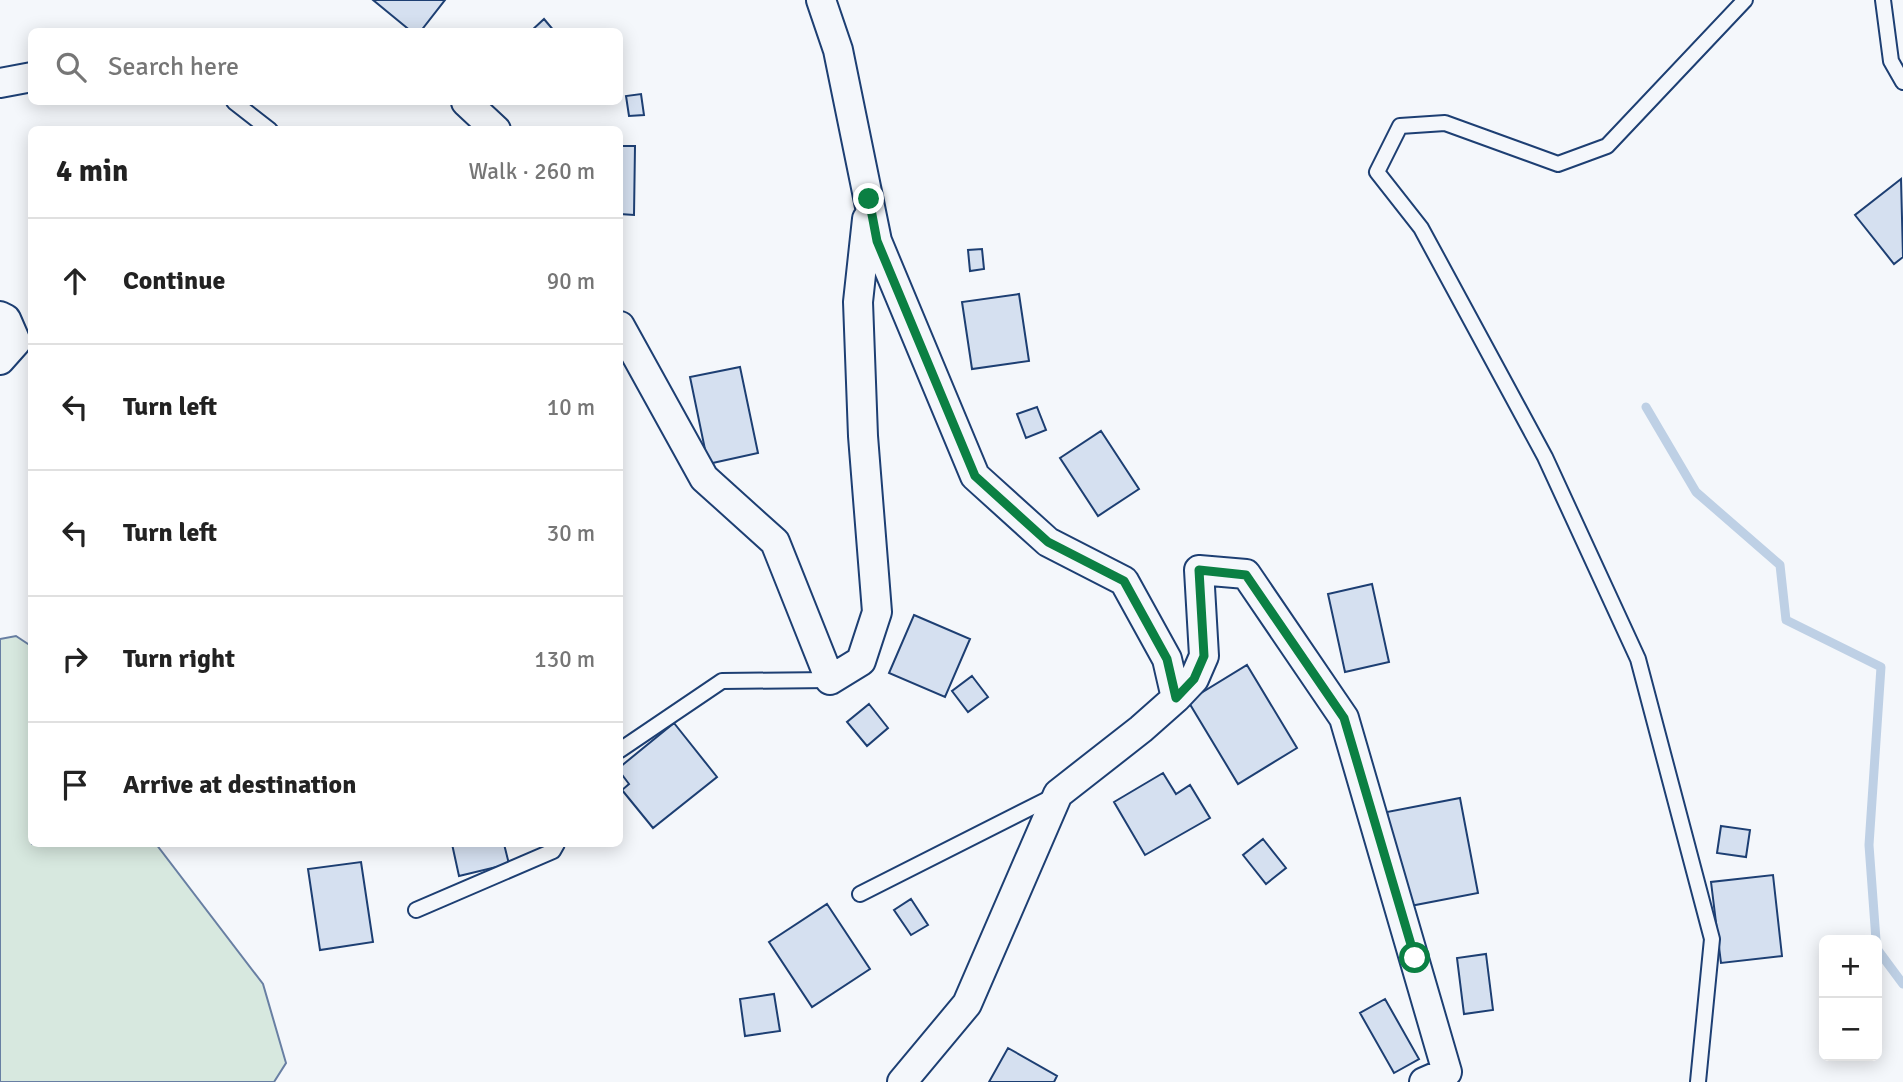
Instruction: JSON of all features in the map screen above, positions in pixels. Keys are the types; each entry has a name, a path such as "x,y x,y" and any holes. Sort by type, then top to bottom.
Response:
{"street":[{"path":"821,0 838,50 877,241 975,476 1048,542 1124,581 1167,659 1176,698"},
{"path":"0,83 28,78"},
{"path":"469,105 492,126"},
{"path":"623,331 704,478 775,541 830,680 861,661 877,612 863,436 858,302 869,199"},
{"path":"0,316 6,319 16,342 0,360"},
{"path":"902,1082 967,1003 1058,794 1141,729 1194,679 1204,656 1199,570 1246,575 1344,718 1447,1072 1424,1082"}],"lane":[{"path":"1698,1082 1712,939 1638,659 1545,457 1421,228 1377,172 1400,126 1445,123 1558,164 1607,146 1745,0"},
{"path":"1882,0 1891,61 1903,82"},
{"path":"238,105 265,126"},
{"path":"623,748 722,681 830,680"},
{"path":"860,894 1058,794"},
{"path":"416,910 553,851 555,847"}],"shaded area":[{"path":"16,636 28,644 28,847 158,847 263,984 286,1063 274,1082 0,1082 0,639"}],"building":[{"path":"373,0 445,0 423,28 407,28"},
{"path":"544,19 552,28 534,28"},
{"path":"641,94 644,115 629,116 626,96"},
{"path":"623,146 635,146 634,215 623,214"},
{"path":"1901,179 1903,257 1894,264 1855,215"},
{"path":"982,249 984,269 970,271 968,250"},
{"path":"1019,294 1029,361 972,369 962,302"},
{"path":"740,367 758,453 708,464 690,377"},
{"path":"1037,407 1046,430 1026,438 1017,414"},
{"path":"1101,431 1139,489 1098,516 1060,458"},
{"path":"1372,584 1389,662 1345,672 1328,594"},
{"path":"914,615 970,639 945,697 889,673"},
{"path":"1247,665 1297,748 1238,784 1188,701"},
{"path":"972,676 988,697 968,712 952,691"},
{"path":"869,704 888,728 867,746 847,722"},
{"path":"674,723 717,777 653,828 623,791 629,784 623,776 623,765"},
{"path":"1163,773 1176,794 1190,785 1210,818 1145,855 1114,802"},
{"path":"1460,798 1478,893 1405,907 1387,812"},
{"path":"1721,826 1750,830 1746,857 1717,853"},
{"path":"1263,839 1286,868 1266,884 1243,855"},
{"path":"453,847 505,847 509,864 459,876"},
{"path":"361,862 373,942 320,950 308,869"},
{"path":"1773,875 1782,956 1721,963 1711,882"},
{"path":"911,899 928,925 911,935 894,910"},
{"path":"827,904 870,969 812,1007 769,942"},
{"path":"1486,954 1493,1010 1464,1014 1457,958"},
{"path":"774,994 780,1031 745,1036 740,999"},
{"path":"1385,999 1419,1059 1394,1073 1360,1013"},
{"path":"1008,1048 1057,1076 1054,1082 989,1082"}],"waterway":[{"path":"1646,407 1696,492 1780,565 1786,620 1881,667 1869,845 1876,935"},
{"path":"1882,956 1903,984"}],"route":[{"path":"869,199 877,241 975,476 1048,542 1124,581 1167,659 1176,698 1194,679 1204,656 1199,570 1246,575 1344,718 1415,958"}]}
